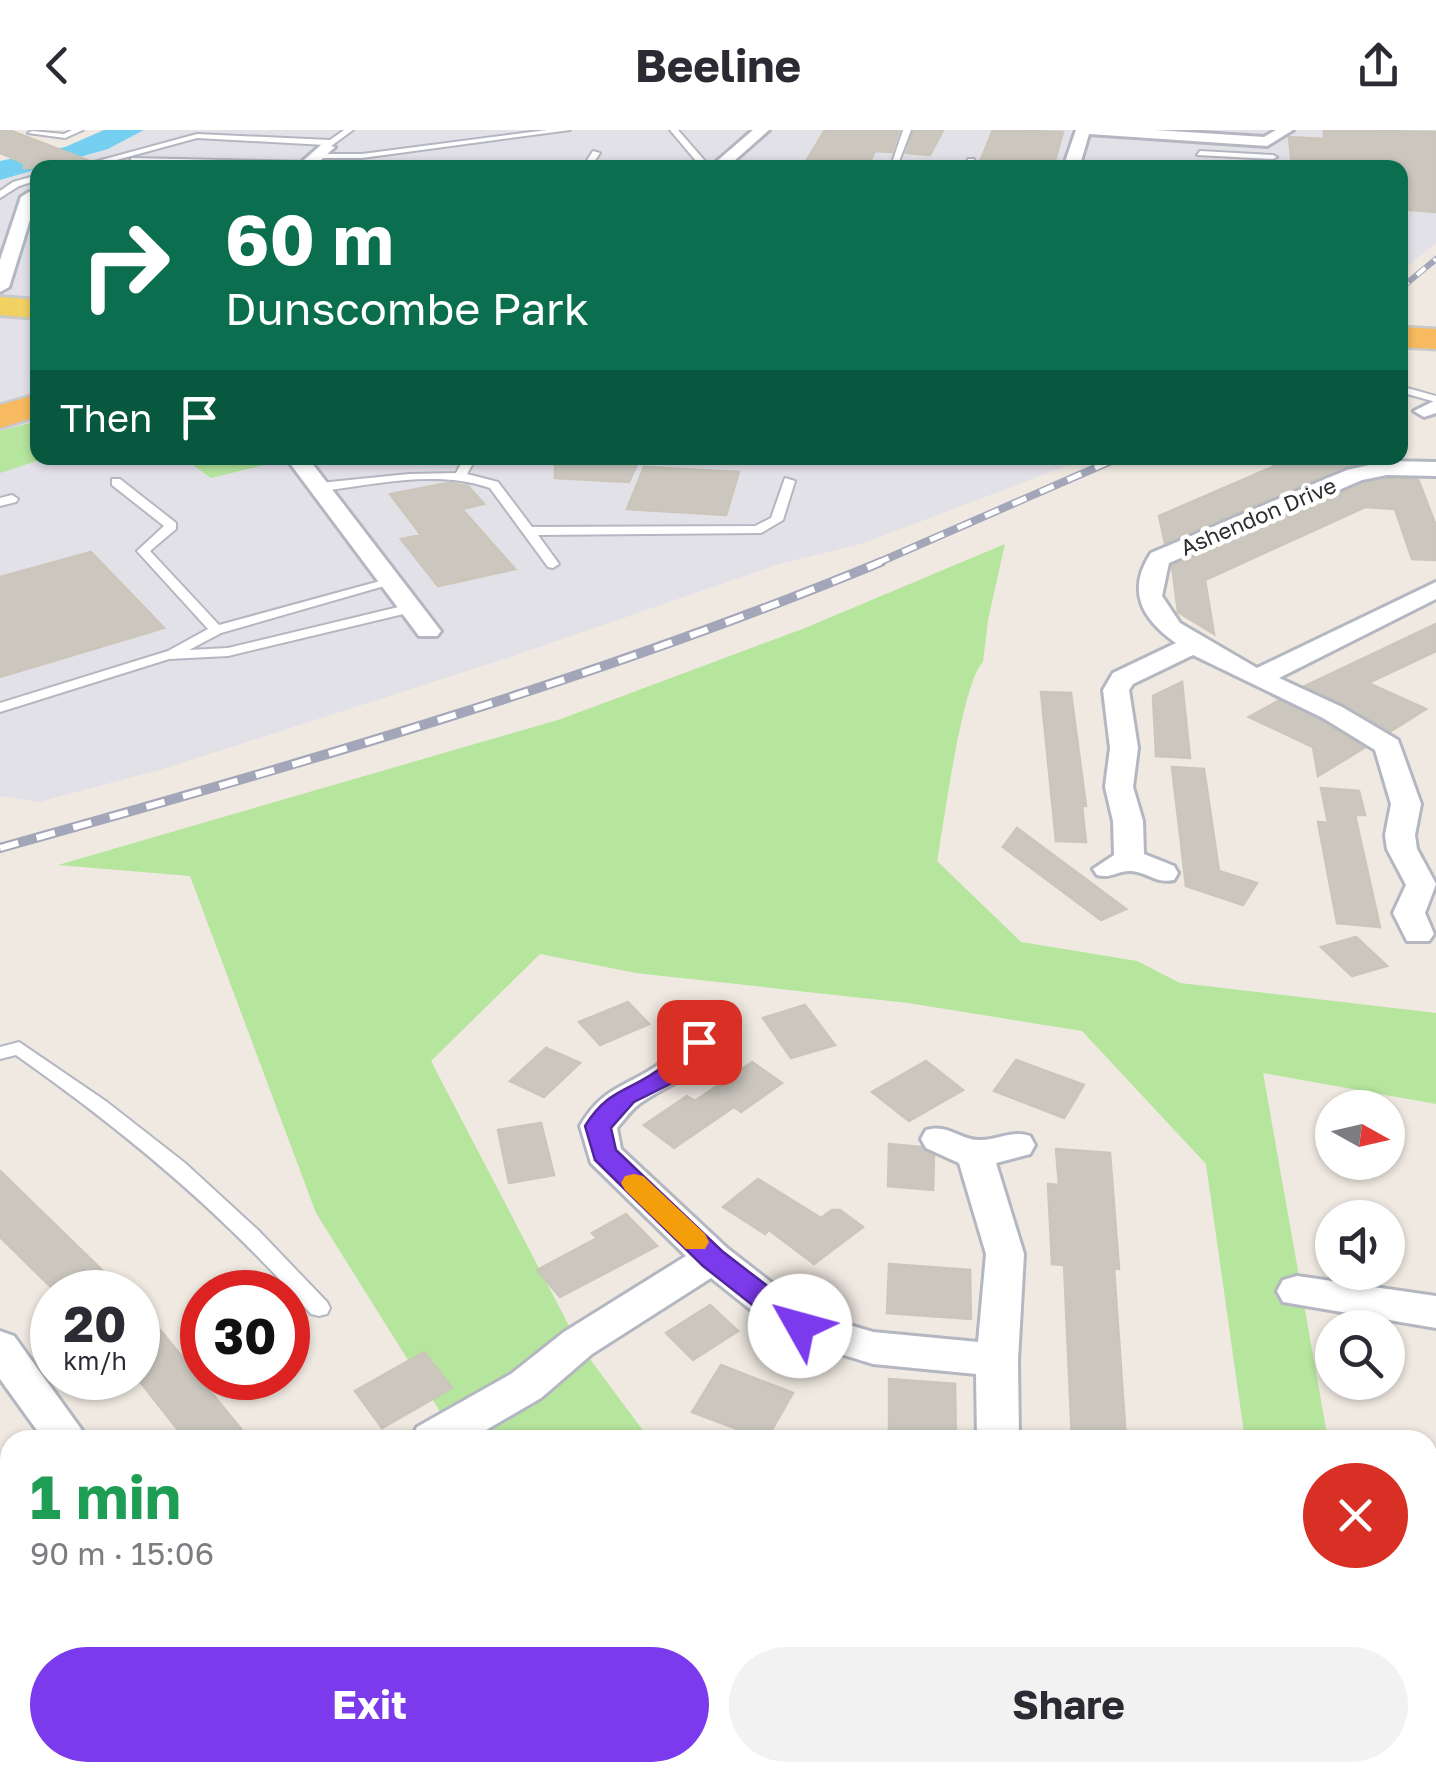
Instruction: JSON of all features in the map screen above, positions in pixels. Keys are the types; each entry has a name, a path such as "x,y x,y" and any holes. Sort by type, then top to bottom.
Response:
{"highway":[{"path":"1408,338 1436,340"}],"main road":[{"path":"0,306 30,308"}],"street":[{"path":"726,160 762,130"},
{"path":"1075,160 1086,130 1200,145 1267,142 1286,130"},
{"path":"0,287 28,197"},
{"path":"303,465 428,631"},
{"name":"Ashendon Drive","path":"1416,940 1409,912 1421,884 1402,849 1400,835 1406,804 1388,746 1374,734 1193,645 1152,606 1148,578 1158,558 1355,474 1386,468 1436,469"},
{"path":"1261,676 1436,589"},
{"path":"1163,873 1118,864 1128,821 1119,787 1124,748 1116,690 1122,680 1193,645"},
{"path":"704,1037 670,1074 626,1096 598,1126 604,1154 713,1258 800,1326 873,1348 998,1360"},
{"path":"998,1430 1004,1254 957,1147 1017,1144"},
{"path":"449,1430 526,1386 578,1343 713,1258"},
{"path":"1297,1291 1436,1312"},
{"path":"0,1347 61,1430"}],"lane":[{"path":"17,130 65,136 80,130"},
{"path":"315,159 349,130"},
{"path":"142,160 362,156 566,130"},
{"path":"674,130 700,160"},
{"path":"896,160 907,130"},
{"path":"32,133 60,146"},
{"path":"106,160 196,136 315,159"},
{"path":"1199,160 1200,145 1273,157"},
{"path":"591,160 596,153"},
{"path":"0,196 30,180"},
{"path":"1408,393 1432,405"},
{"path":"460,478 466,465"},
{"path":"320,487 481,478 494,485 553,564"},
{"path":"528,531 757,530 777,520 789,481"},
{"path":"116,482 172,526 143,552 216,630"},
{"path":"0,708 168,655 216,630 391,582"},
{"path":"168,655 228,652 411,608"},
{"path":"0,1054 19,1048 116,1114 267,1247 319,1308"}],"shaded area":[{"path":"144,130 1436,130 1436,243 1408,266 1408,160 72,160 108,149"},
{"path":"30,172 30,465 1070,465 861,544 779,564 507,658 163,769 39,802 0,796 0,180"}],"green space":[{"path":"30,423 30,463 0,473 0,431"},
{"path":"193,465 265,465 211,478"},
{"path":"1005,544 983,662 975,675 961,724 937,861 1021,942 1137,961 1180,983 1436,1013 1436,1104 1405,1098 1405,1090 1358,1090 1263,1073 1315,1367 1315,1400 1321,1400 1326,1430 1244,1430 1206,1164 1082,1031 908,1003 636,973 540,954 431,1061 578,1343 643,1430 452,1430 316,1213 190,876 58,865 561,719 805,628"}],"water":[{"path":"104,130 144,130 108,149 70,160 30,160 30,171 0,180 0,161 65,147"}],"building":[{"path":"0,130 9,130 87,160 30,160 30,168 24,168 24,163 0,153"},
{"path":"825,130 899,130 892,152 875,151 871,160 807,160"},
{"path":"914,130 943,130 930,155 906,153"},
{"path":"993,130 1063,132 1055,160 981,160"},
{"path":"1324,130 1436,132 1436,212 1408,210 1408,160 1291,160 1289,137 1324,139"},
{"path":"555,465 637,465 629,482 555,478"},
{"path":"1277,465 1355,465 1165,543 1159,516"},
{"path":"644,467 739,472 726,515 627,509"},
{"path":"1418,479 1436,526 1436,560 1412,559 1395,509 1365,507 1205,580 1214,634 1178,612 1172,566 1363,484"},
{"path":"448,483 468,486 484,504 462,509 515,569 438,586 401,539 421,535 390,494"},
{"path":"91,552 164,628 0,677 0,577"},
{"path":"1436,624 1436,651 1368,683 1426,709 1391,731 1305,686"},
{"path":"1182,682 1190,758 1156,756 1153,696"},
{"path":"1041,692 1071,693 1086,806 1082,806 1086,842 1056,841"},
{"path":"1278,701 1321,721 1364,748 1318,776 1313,747 1249,717"},
{"path":"1172,767 1204,769 1219,871 1257,883 1243,905 1186,886"},
{"path":"1321,788 1359,791 1365,815 1355,815 1380,927 1337,923 1318,822 1328,823"},
{"path":"1017,828 1126,909 1101,920 1003,847"},
{"path":"1356,937 1387,966 1352,976 1321,947"},
{"path":"628,1002 649,1024 600,1045 579,1022"},
{"path":"805,1005 835,1045 791,1058 763,1018"},
{"path":"546,1048 580,1063 544,1097 510,1081"},
{"path":"1016,1060 1084,1085 1064,1118 994,1091"},
{"path":"926,1061 963,1090 909,1121 872,1092"},
{"path":"752,1062 782,1083 741,1112 734,1107 674,1148 644,1125 687,1096 695,1101"},
{"path":"541,1123 554,1175 509,1183 498,1130"},
{"path":"889,1144 921,1147 934,1156 933,1190 888,1186"},
{"path":"1056,1149 1110,1153 1125,1430 1072,1430 1064,1265 1052,1264 1048,1184 1059,1185"},
{"path":"0,1171 102,1270 34,1270 0,1237"},
{"path":"758,1179 821,1218 832,1210 840,1210 863,1227 814,1264 769,1230 765,1234 723,1207"},
{"path":"626,1214 657,1246 560,1297 537,1270 597,1238 592,1233"},
{"path":"889,1264 970,1270 971,1319 887,1313"},
{"path":"710,1305 738,1331 693,1360 666,1333"},
{"path":"160,1331 180,1355 180,1400 217,1400 242,1430 178,1430 155,1400 160,1400"},
{"path":"424,1352 452,1388 382,1428 355,1391"},
{"path":"721,1365 793,1393 772,1430 740,1430 692,1412"},
{"path":"889,1379 955,1384 956,1430 889,1430"}],"railway":[{"path":"1408,282 1436,259"},
{"path":"875,564 1102,465"},
{"path":"0,848 445,718 664,645 881,562"}],"slow traffic":[{"path":"634,1183 695,1242"}],"route":[{"path":"699,1042 670,1074 626,1096 598,1126 604,1154 713,1258 800,1326"}]}
